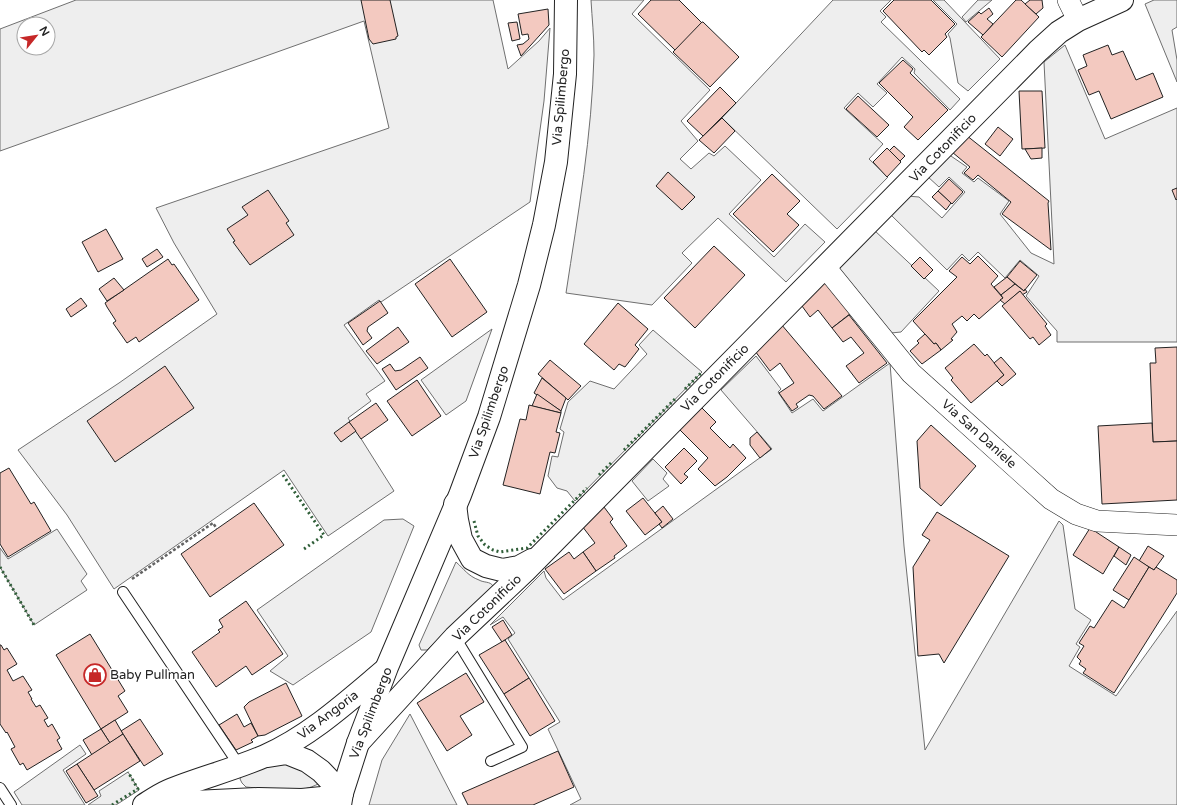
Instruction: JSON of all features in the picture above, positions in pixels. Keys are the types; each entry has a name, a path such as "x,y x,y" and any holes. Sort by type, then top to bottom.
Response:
{"street":[{"name":"Via Spilimbergo","path":"341,799 358,743 387,668 455,504 489,417 529,286 544,225 556,162 565,74 566,0"},
{"path":"1068,0 1078,20"},
{"name":"Via Cotonificio","path":"358,743 455,637 538,557 1038,51 1059,32 1078,20 1122,0"},
{"name":"Via San Daniele","path":"825,268 911,373 1051,499 1076,514 1097,521 1177,525"},
{"name":"Via Cotonificio","path":"455,504 461,539 472,559 486,566 502,570 520,567 538,557"},
{"name":"Via Angoria","path":"144,805 166,792 264,757 310,731 387,668"},
{"name":"Via Angoria","path":"264,757 287,753 307,761 321,771 341,799"},
{"path":"167,805 173,803 225,803 258,799 341,799"}],"lane":[{"path":"123,592 239,766"},
{"path":"455,637 522,747 491,761"},
{"path":"0,788 11,805"}],"path":[{"path":"123,592 127,583 213,523 217,529"}],"shaded area":[{"path":"76,0 493,0 508,69 539,41 550,28 544,101 530,202 381,302 379,300 344,325 385,381 366,394 371,401 348,418 394,491 328,536 284,470 114,589 67,515 18,450 119,383 217,314 174,243 156,208 389,128 364,21 0,151 0,29 16,23 16,56 56,56 56,16 34,16"},
{"path":"591,0 644,0 632,14 710,90 681,121 698,141 680,159 691,169 709,153 714,156 725,146 761,180 729,214 774,257 805,224 825,242 786,282 718,218 682,253 692,263 652,305 566,293 584,174 593,85 594,55"},
{"path":"833,0 891,0 880,11 886,17 881,22 960,99 950,110 914,73 915,69 902,57 877,84 887,93 873,107 858,93 844,108 883,144 869,159 888,177 837,229 722,118"},
{"path":"933,0 944,0 1000,59 968,91 958,83 948,34 957,24"},
{"path":"978,0 992,0 966,22 962,17"},
{"path":"1154,0 1177,0 1177,27 1172,30 1177,60 1177,82 1145,4"},
{"path":"1065,45 1105,139 1177,108 1177,342 1057,342 1057,331 1026,296 1039,276 1020,260 1005,278 978,252 969,261 962,254 947,270 890,214 907,196 919,197 942,218 965,192 949,177 939,187 927,176 948,154 967,167 962,173 974,182 978,178 1009,201 1000,214 1031,253 1054,264 1044,62"},
{"path":"874,230 939,291 901,332 891,333 838,268"},
{"path":"492,329 466,401 446,415 421,380"},
{"path":"653,330 702,372 575,501 567,491 557,488 548,476 552,456 558,457 564,432 560,429 568,402 590,381 614,389 647,354 639,345"},
{"path":"756,356 781,389 778,392 792,413 813,399 823,411 890,363 904,546 925,750 1059,521 1063,525 1075,609 1091,620 1076,644 1080,647 1069,666 1116,696 1177,611 1177,805 570,805 581,799 548,729 560,722 508,639 515,633 503,617 490,625 544,571 546,578 563,600 772,449 721,390"},
{"path":"653,459 667,473 663,479 669,486 648,501 632,481"},
{"path":"403,519 414,526 371,632 293,685 270,671 288,656 257,610 384,520"},
{"path":"57,529 87,574 81,581 87,590 34,625 0,567 0,548 8,559"},
{"path":"456,562 472,576 481,581 490,583 493,586 427,650 421,650 419,645"},
{"path":"410,714 457,805 369,805 382,760"},
{"path":"80,745 86,754 63,770 85,805 22,805 14,792"},
{"path":"269,764 294,764 320,783 311,787 293,791 283,791 246,787 242,783 240,779 242,774"},
{"path":"128,772 139,790 116,805 88,805 101,796 99,791"}],"building":[{"path":"361,0 390,0 398,36 396,39 373,44 369,39"},
{"path":"651,0 679,0 702,23 676,51 638,14"},
{"path":"894,0 931,0 955,24 945,34 947,37 929,55 924,50 922,52 883,11"},
{"path":"1016,0 1021,0 1039,17 1002,57 981,37"},
{"path":"1030,0 1042,0 1043,8 1036,14 1025,4"},
{"path":"989,8 993,14 987,19 993,24 983,35 968,22 979,12 981,14"},
{"path":"548,9 549,25 521,56 517,45 523,44 529,39 528,34 522,35 518,14"},
{"path":"517,22 520,39 512,41 508,23"},
{"path":"702,22 739,57 710,87 673,52"},
{"path":"1108,45 1112,55 1123,51 1136,80 1153,73 1163,97 1111,119 1099,91 1089,95 1078,70 1087,66 1083,55"},
{"path":"903,60 913,69 910,73 948,110 918,140 904,127 913,117 879,83"},
{"path":"720,87 736,103 703,136 687,121"},
{"path":"1019,91 1042,91 1045,148 1022,149"},
{"path":"858,96 889,125 877,137 846,109"},
{"path":"722,118 735,131 714,153 699,140"},
{"path":"998,127 1013,139 1000,156 985,144"},
{"path":"966,135 1049,201 1051,250 1002,214 1011,202 978,175 973,180 964,173 970,167 952,152"},
{"path":"894,146 905,156 900,161 889,151"},
{"path":"887,148 901,162 887,177 873,162"},
{"path":"1042,148 1042,158 1031,159 1025,149"},
{"path":"668,172 695,197 682,210 656,186"},
{"path":"772,174 800,201 787,214 799,225 773,252 733,214"},
{"path":"949,179 963,192 952,204 938,191"},
{"path":"1177,188 1177,199 1176,200 1172,190"},
{"path":"268,190 289,221 286,223 294,235 250,265 233,242 235,241 227,229 248,215 242,207"},
{"path":"938,191 951,203 946,210 932,197"},
{"path":"106,229 123,259 98,272 82,242"},
{"path":"714,246 745,275 695,328 664,298"},
{"path":"157,249 163,257 147,267 142,259"},
{"path":"978,256 998,276 991,284 1003,298 979,319 974,314 967,321 962,316 952,324 957,332 951,339 953,340 941,350 936,343 934,344 913,321 957,277 949,271 962,257 970,264"},
{"path":"920,257 933,270 924,279 911,266"},
{"path":"168,259 172,265 174,264 199,300 139,342 136,337 127,343 113,323 116,321 105,303"},
{"path":"450,259 487,312 452,337 415,284"},
{"path":"1020,261 1037,275 1024,291 1007,277"},
{"path":"1007,277 1015,284 1001,295 994,287"},
{"path":"114,278 124,290 107,301 99,289"},
{"path":"824,280 851,313 832,328 818,310 810,317 802,306 809,299 807,296"},
{"path":"1015,284 1024,291 1025,289 1027,292 1022,295 1020,291 1005,304 1000,300 1003,298 1001,295"},
{"path":"1020,291 1047,324 1045,326 1051,335 1039,345 1033,337 1030,339 1002,306"},
{"path":"81,298 87,306 71,317 66,309"},
{"path":"380,301 388,313 368,327 367,331 372,338 363,345 348,323"},
{"path":"618,303 648,329 635,345 639,349 625,367 619,364 614,370 584,344"},
{"path":"849,315 887,363 859,383 846,366 864,353 851,337 843,342 832,328"},
{"path":"781,324 842,396 824,409 813,396 809,395 796,404 798,407 792,411 779,393 794,383 780,363 770,371 755,351"},
{"path":"398,327 409,342 377,364 366,351"},
{"path":"925,334 934,344 936,343 941,350 922,364 910,351 919,343 917,341"},
{"path":"974,344 985,356 987,354 1004,375 971,403 951,380 953,378 945,368"},
{"path":"1177,347 1177,441 1153,442 1150,363 1156,363 1155,348"},
{"path":"420,357 428,368 396,390 382,369 390,364 395,371 401,370"},
{"path":"1001,357 1016,374 1002,386 997,381 1004,375 994,363"},
{"path":"550,360 581,386 568,400 538,374"},
{"path":"165,366 194,408 115,462 87,421"},
{"path":"542,378 566,398 561,411 534,393"},
{"path":"417,380 441,416 412,436 387,401"},
{"path":"537,394 561,411 561,413 532,406"},
{"path":"376,403 388,420 361,439 349,422"},
{"path":"529,405 561,413 556,432 560,433 555,453 550,452 540,494 503,485 520,419 526,420"},
{"path":"700,406 716,422 710,428 730,448 733,444 746,458 727,477 715,486 698,469 708,458 678,428"},
{"path":"349,422 356,431 341,442 334,433"},
{"path":"1152,423 1153,442 1177,441 1177,500 1102,504 1098,426"},
{"path":"931,425 976,466 941,506 920,488 917,441"},
{"path":"757,432 771,449 760,458 750,445 750,438"},
{"path":"684,448 697,461 684,474 688,477 681,484 665,467"},
{"path":"9,468 31,504 34,502 51,531 8,557 0,544 0,473"},
{"path":"643,498 662,522 645,535 626,511"},
{"path":"254,503 284,545 210,597 181,554"},
{"path":"663,506 673,519 662,528 659,524 662,522 655,513"},
{"path":"604,507 613,519 610,522 627,546 614,556 615,558 596,571 583,552 595,543 582,526"},
{"path":"937,512 1009,556 944,663 939,654 918,656 913,567 930,540 922,535"},
{"path":"1090,528 1119,547 1103,574 1073,555"},
{"path":"1148,546 1164,556 1154,570 1139,561"},
{"path":"1119,547 1131,555 1126,565 1114,556"},
{"path":"569,552 574,559 583,552 596,571 564,594 545,569"},
{"path":"1134,557 1149,567 1129,600 1113,590"},
{"path":"1149,567 1154,570 1156,567 1177,580 1177,593 1114,693 1083,673 1086,669 1079,664 1081,661 1077,657 1084,646 1079,643 1090,626 1094,628 1112,600 1124,608"},
{"path":"246,601 283,654 252,675 246,666 216,687 192,652 220,632 218,630 223,627 219,620"},
{"path":"503,620 512,635 502,642 492,627"},
{"path":"90,634 125,691 118,696 128,712 101,729 56,655"},
{"path":"505,640 529,678 504,694 479,655"},
{"path":"0,645 4,650 7,648 17,664 7,670 13,681 23,676 32,690 28,692 31,699 36,707 40,705 48,718 44,720 48,727 52,724 60,738 57,740 62,749 27,770 23,763 20,765 11,749 15,747 7,732 6,733 0,724"},
{"path":"466,673 484,702 460,716 472,735 447,751 417,703"},
{"path":"529,678 555,721 530,736 504,694"},
{"path":"286,683 302,716 265,735 258,736 244,707 249,702"},
{"path":"237,714 244,727 251,723 258,736 251,740 253,742 236,750 219,725"},
{"path":"140,719 163,754 144,766 121,731"},
{"path":"115,720 123,734 110,743 101,729"},
{"path":"101,729 110,743 92,755 83,740"},
{"path":"123,734 140,761 94,790 77,764"},
{"path":"558,751 574,787 533,805 468,805 462,793"},
{"path":"77,764 98,796 86,803 66,771"}],"hedge":[{"path":"685,389 702,372"},
{"path":"624,450 675,399"},
{"path":"599,475 611,463"},
{"path":"283,475 324,535 304,549"},
{"path":"474,521 478,536 485,545 493,550 500,552 527,548 587,488"},
{"path":"0,567 34,625"},
{"path":"112,805 138,789 128,772"}],"place":[{"name":"Baby Pullman","path":"95,675"}]}
